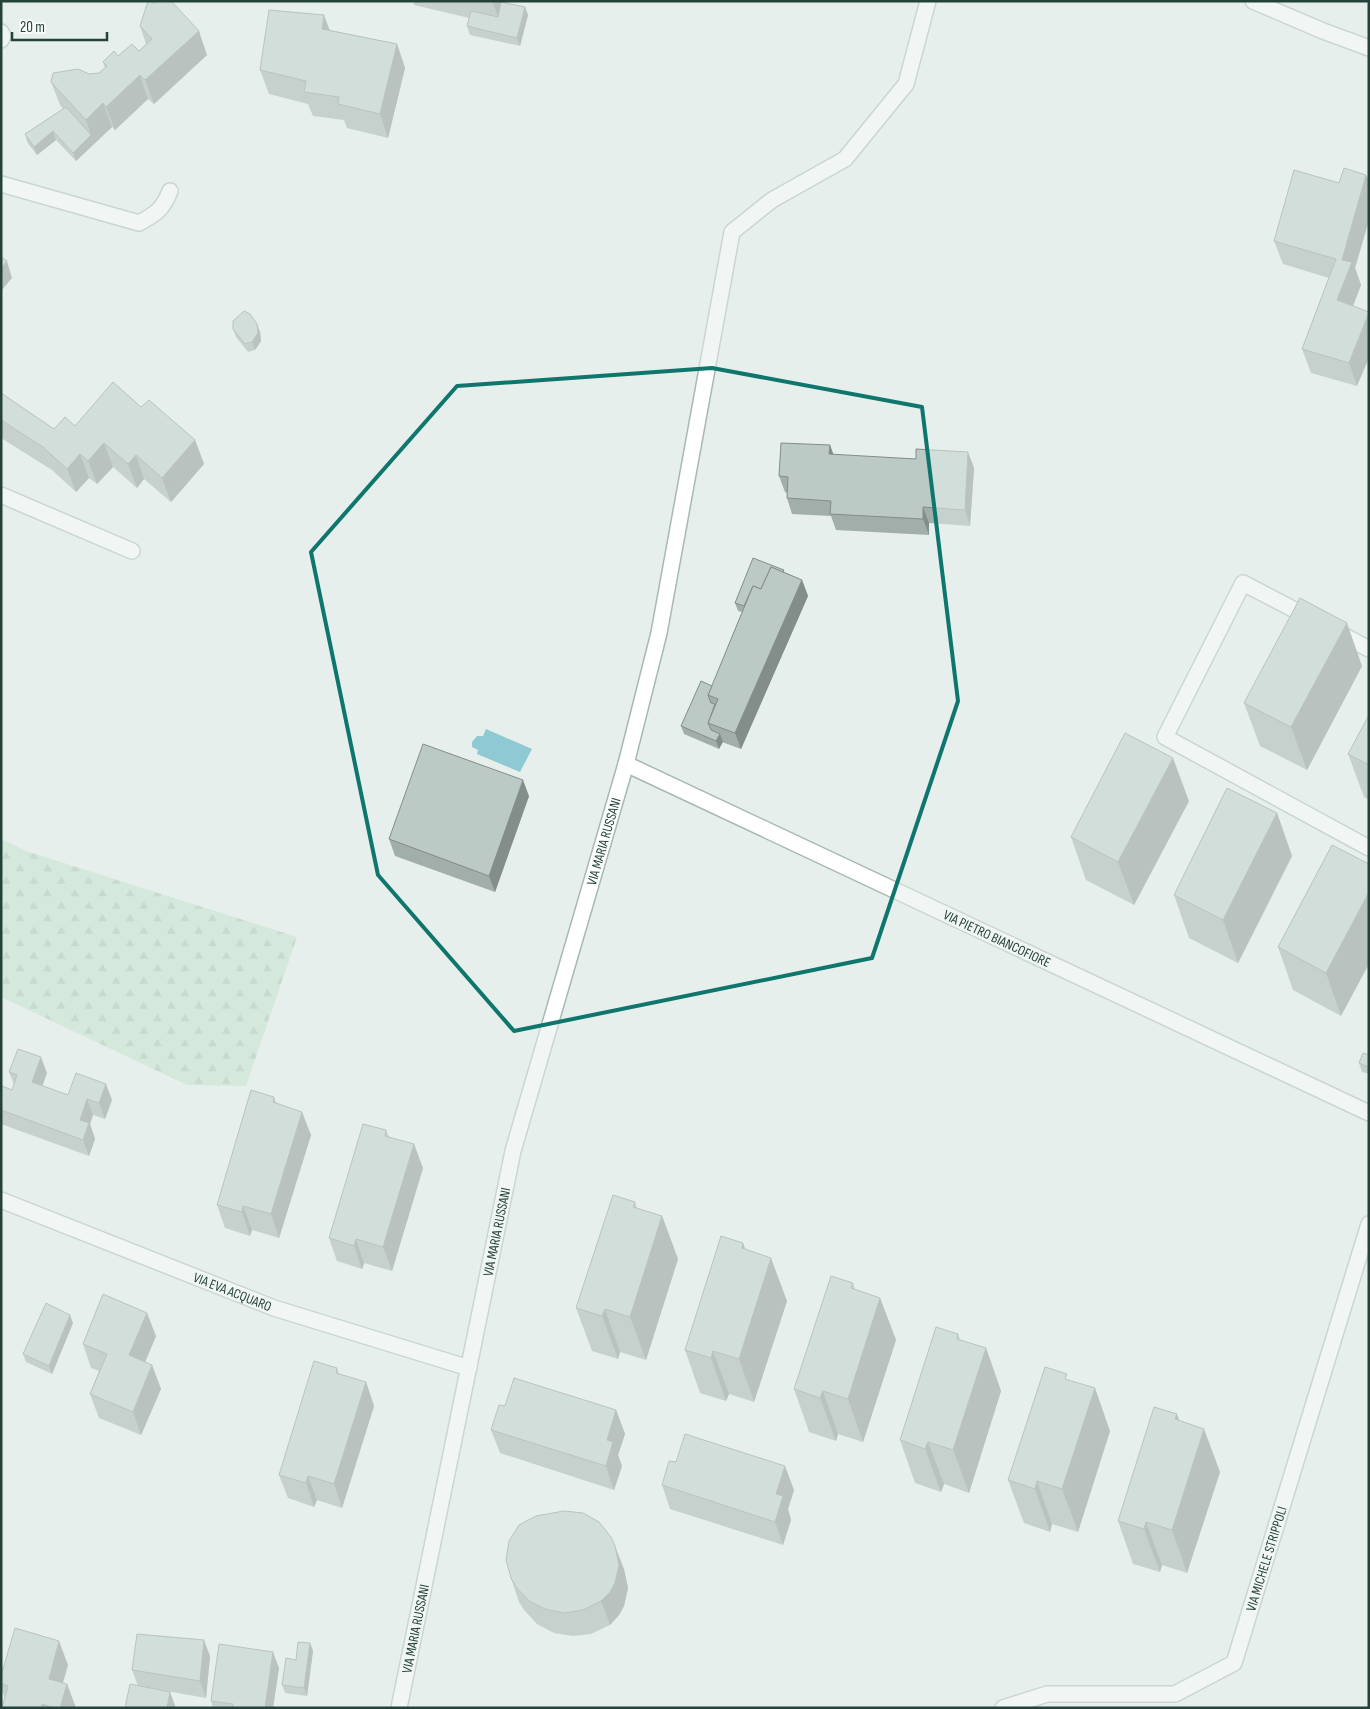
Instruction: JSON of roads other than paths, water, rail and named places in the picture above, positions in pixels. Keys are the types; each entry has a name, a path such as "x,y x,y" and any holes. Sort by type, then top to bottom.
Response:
{"street":[{"name":"VIA MARIA RUSSANI","path":"399,1708 513,1151 626,764 659,633 732,232 772,200 845,159 906,84 928,1"},
{"path":"1253,1 1323,31 1369,48"},
{"path":"1,32 3,36 1,40"},
{"path":"1,184 139,223 157,214 170,191"},
{"path":"1,495 132,552"},
{"path":"1369,649 1243,583 1165,737 1369,848"},
{"name":"VIA PIETRO BIANCOFIORE","path":"626,764 1369,1113"},
{"name":"VIA EVA ACQUARO","path":"1,1200 274,1308 469,1368"},
{"name":"VIA MICHELE STRIPPOLI","path":"1003,1708 1047,1694 1175,1694 1234,1664 1369,1224"}],"water":[{"path":"486,729 532,749 520,772 477,754 478,750 472,747 472,742 477,736 483,736"}]}
